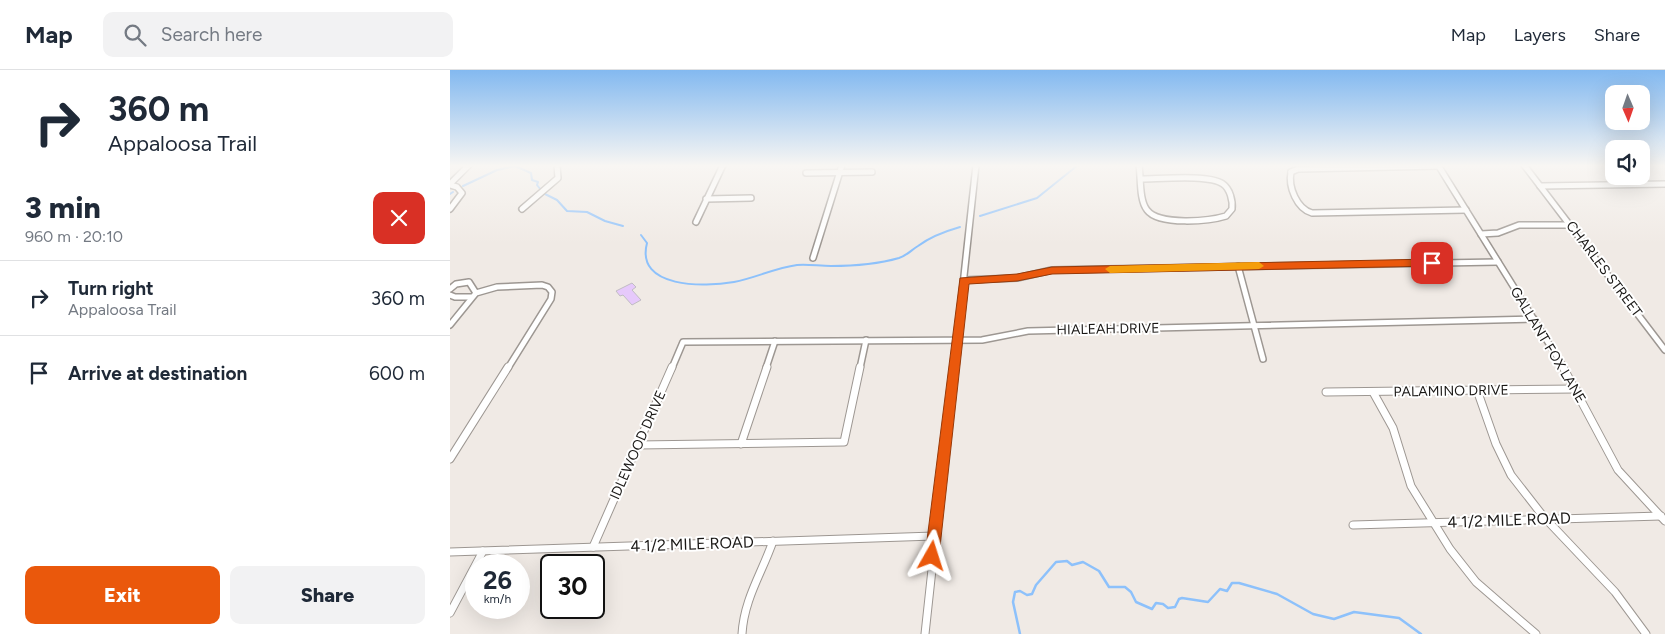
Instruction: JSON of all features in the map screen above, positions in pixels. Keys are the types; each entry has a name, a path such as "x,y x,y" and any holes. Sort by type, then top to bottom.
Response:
{"street":[{"path":"450,209 462,193 461,191"},
{"path":"522,208 543,191"},
{"path":"696,222 710,191"},
{"path":"813,258 834,191"},
{"path":"925,634 934,536 973,191"},
{"path":"1143,191 1146,208 1157,217 1166,219 1217,218 1226,216 1232,210 1228,191"},
{"path":"1295,191 1304,212 1466,210"},
{"name":"GALLANT FOX LANE","path":"1454,191 1576,389 1618,470 1664,518"},
{"name":"CHARLES STREET","path":"1544,191 1665,350"},
{"path":"706,199 751,198"},
{"path":"1481,234 1498,233 1518,226 1570,225"},
{"path":"964,280 1017,278 1052,270 1498,262"},
{"path":"1238,266 1263,359"},
{"path":"450,289 456,284 469,282 474,295"},
{"path":"450,295 455,297 474,295 497,287 542,286 550,289 552,292 551,299 450,459"},
{"path":"450,325 474,295"},
{"name":"HIALEAH DRIVE","path":"683,342 994,339 1028,331 1534,319"},
{"path":"638,445 844,442 866,340"},
{"path":"741,444 775,341"},
{"name":"IDLEWOOD DRIVE","path":"593,547 683,342"},
{"name":"PALAMINO DRIVE","path":"1326,392 1576,389"},
{"path":"1477,390 1504,461 1511,474 1547,519 1616,592 1646,634"},
{"path":"1373,392 1393,428 1411,486 1450,549 1476,582 1536,634"},
{"name":"4 1/2 MILE ROAD","path":"1353,525 1547,519 1664,518"},
{"name":"4 1/2 MILE ROAD","path":"450,552 934,536"},
{"path":"742,634 742,619 748,594 768,560 773,541"},
{"path":"450,614 483,551"}],"building":[{"path":"632,283 636,287 632,290 641,300 632,305 623,295 620,296 616,291"}],"waterway":[{"path":"980,216 1037,198 1045,191"},
{"path":"545,194 557,200 567,211 587,212 605,221 623,226"},
{"path":"641,235 647,243 646,258 651,269 662,277 675,282 691,284 721,284 797,265 848,266 891,260 905,255 933,237 960,227"},
{"path":"1020,634 1013,602 1015,592 1020,591 1027,595 1032,594 1036,585 1056,562 1067,561 1072,565 1083,562 1099,571 1109,587 1125,587 1131,592 1136,602 1152,609 1156,603 1163,604 1168,608 1175,607 1179,599 1182,598 1208,602 1220,589 1227,591 1232,583 1239,583 1277,594 1313,614 1334,619 1354,612 1399,618 1421,634"}],"slow traffic":[{"path":"1110,269 1259,266"}],"route":[{"path":"932,556 964,280 1017,278 1052,270 1432,263"}]}
